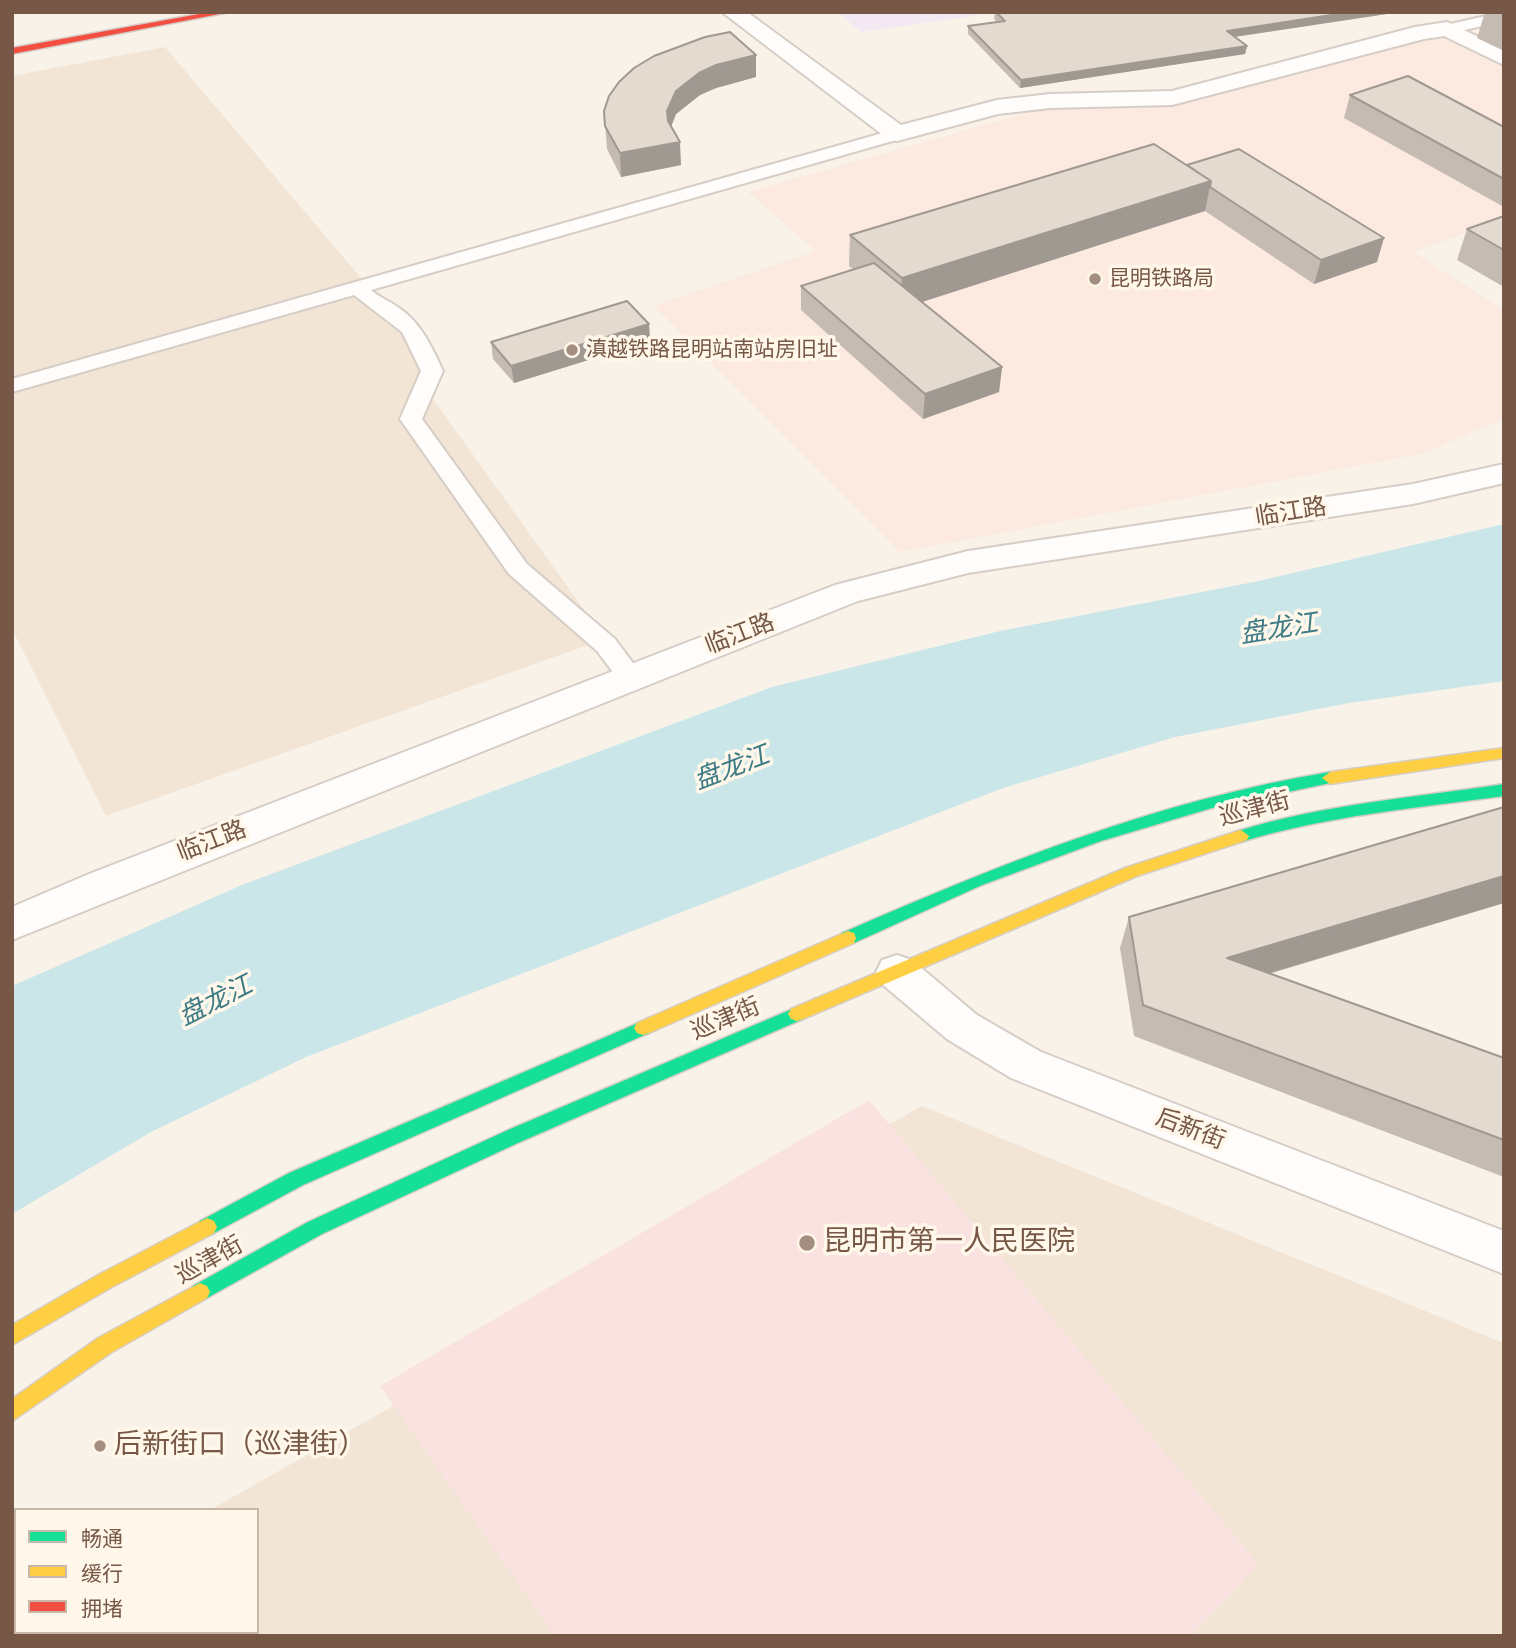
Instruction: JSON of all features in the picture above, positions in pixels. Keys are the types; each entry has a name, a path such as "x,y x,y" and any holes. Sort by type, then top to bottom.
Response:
{"main road":[{"path":"12,51 226,12"},
{"name":"巡津街","path":"12,1336 105,1281 296,1179 1019,864 1180,811 1287,784 1504,753"},
{"name":"巡津街","path":"12,1411 105,1345 314,1228 527,1130 1132,872 1262,828 1504,790"}],"street":[{"path":"733,12 897,134 997,107 1050,101 1172,98 1423,32 1447,29 1504,58"},
{"name":"临江路","path":"12,924 103,885 847,593 968,562 1413,494 1504,474"},
{"name":"后新街","path":"897,972 962,1027 1026,1065 1504,1253"}],"lane":[{"path":"1447,29 1504,16"},
{"path":"12,386 897,134"},
{"path":"358,287 369,302 396,314 418,336 432,371 411,419 518,569 606,645 631,678"}],"shaded area":[{"path":"838,12 1000,12 861,32"},
{"name":"昆明铁路局","path":"1422,36 1451,40 1504,68 1504,219 1413,252 1504,310 1504,419 1420,454 900,552 654,306 816,251 748,192 1048,107 1174,105"},
{"path":"165,47 440,371 428,392 605,639 106,816 12,629 12,76"},
{"name":"昆明市第一人民医院","path":"869,1100 1259,1565 1190,1636 555,1636 380,1386"},
{"path":"922,1106 1504,1343 1504,1636 12,1636 14,1621 14,1634 259,1634 259,1508 214,1508"}],"water":[{"name":"盘龙江","path":"1504,524 1504,681 1349,703 1175,737 1003,788 306,1057 151,1132 12,1214 12,986 242,885 772,687 1000,631 1254,582"}],"building":[{"path":"996,12 1351,12 1227,31 1247,46 1021,80 968,26 1005,21"},
{"path":"730,32 756,55 716,65 699,73 676,91 667,111 668,121 680,142 620,153 605,126 604,111 609,96 619,82 634,68 654,56 705,37"},
{"path":"1408,76 1504,127 1504,179 1350,95"},
{"path":"1154,144 1211,181 902,278 850,235"},
{"path":"1239,149 1384,238 1321,260 1210,187 1211,181 1187,165"},
{"path":"1504,216 1504,250 1467,229"},
{"path":"874,263 1002,367 925,394 801,286"},
{"path":"627,301 649,324 511,366 491,342"},
{"path":"1504,807 1504,876 1227,958 1504,1058 1504,1140 1143,1005 1129,917"}],"traffic: fast":[{"path":"848,938 977,881 1096,837 1212,802 1330,778"},
{"path":"1241,836 1262,829 1366,810 1504,790"},
{"path":"200,1292 315,1228 514,1136 797,1014"},
{"path":"207,1227 296,1179 643,1028"}],"traffic: slow":[{"path":"1330,778 1504,753"},
{"path":"797,1014 1131,872 1241,836"},
{"path":"643,1028 848,938"},
{"path":"12,1336 105,1281 207,1227"},
{"path":"12,1411 105,1345 200,1292"}],"traffic: jam":[{"path":"12,51 226,12"}],"place":[{"name":"昆明铁路局","path":"1095,279"},
{"name":"滇越铁路昆明站南站房旧址","path":"572,350"},
{"name":"昆明市第一人民医院","path":"807,1243"},
{"name":"后新街口（巡津街）","path":"100,1446"}]}
